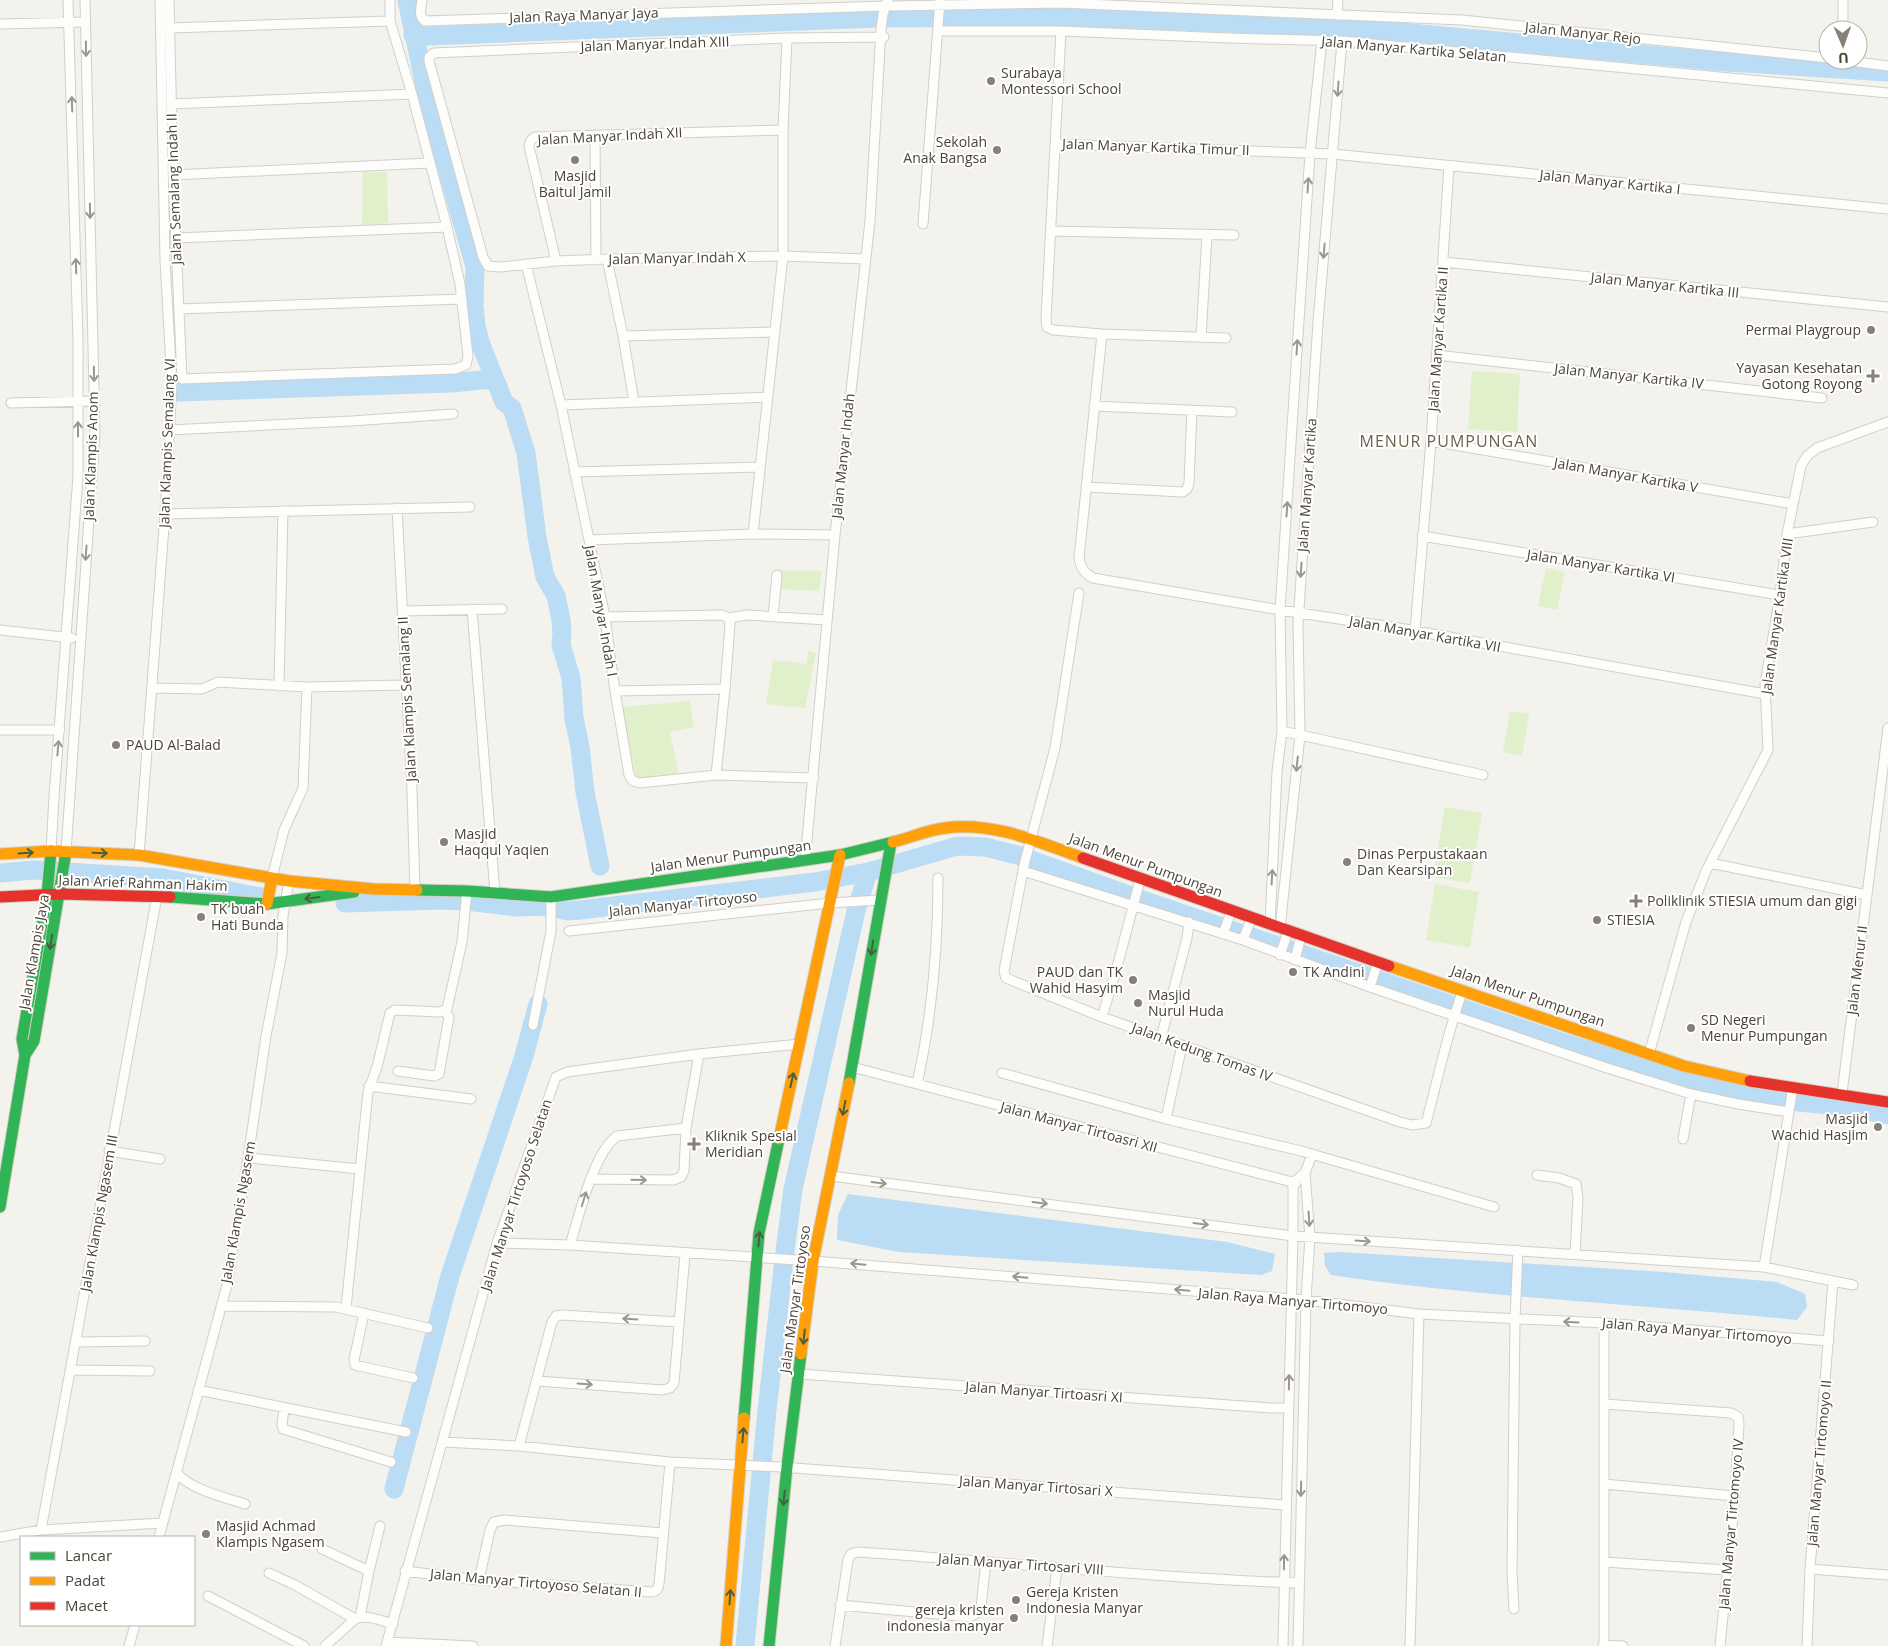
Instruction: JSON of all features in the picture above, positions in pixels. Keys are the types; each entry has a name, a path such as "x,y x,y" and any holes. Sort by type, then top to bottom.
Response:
{"street":[{"name":"Jalan Klampis Anom","path":"51,856 52,815 78,476 78,341 68,0"},
{"name":"Jalan Klampis Anom","path":"65,857 95,433 85,0"},
{"name":"Jalan Klampis Semalang VI","path":"140,855 165,514 172,383 165,260 160,0"},
{"name":"Jalan Semalang Indah II","path":"169,0 173,175 182,379 455,369 466,365 468,356 462,298"},
{"path":"179,309 462,298 447,227 412,94 390,21 390,0"},
{"name":"Jalan Raya Manyar Jaya","path":"422,0 420,14 426,21 792,4 889,7 1060,2"},
{"path":"1337,15 1338,0"},
{"path":"1843,20 1844,0"},
{"name":"Jalan Manyar Rejo","path":"1060,2 1169,4 1337,15 1462,20 1818,57"},
{"path":"923,224 940,6"},
{"name":"Jalan Manyar Indah","path":"805,861 814,778 826,620 870,221 881,51 889,7"},
{"path":"169,28 390,21"},
{"path":"0,24 85,22"},
{"name":"Jalan Manyar Kartika Selatan","path":"938,28 1061,30 1342,41 1888,93"},
{"name":"Jalan Manyar Kartika Timur II","path":"1061,30 1055,144 1333,154"},
{"name":"Jalan Manyar Indah XIII","path":"488,266 483,257 429,61 429,57 434,53 787,38 883,37"},
{"path":"753,534 783,256 783,130 787,38"},
{"name":"Jalan Manyar Kartika","path":"1281,938 1277,771 1282,731 1280,610 1310,153 1322,40"},
{"name":"Jalan Manyar Kartika","path":"1281,938 1300,735 1299,612 1318,322 1342,41"},
{"path":"1868,63 1888,66"},
{"path":"171,104 412,94"},
{"name":"Jalan Manyar Indah XII","path":"556,262 528,146 535,137 783,130"},
{"path":"595,135 596,260"},
{"path":"1055,144 1047,327 1053,330 1102,334 1226,338"},
{"name":"Jalan Manyar Kartika I","path":"1333,154 1888,209"},
{"path":"173,175 429,163"},
{"name":"Jalan Manyar Kartika II","path":"1415,631 1431,441 1449,166"},
{"path":"176,238 447,227"},
{"path":"1052,231 1234,235"},
{"path":"1201,338 1207,234"},
{"name":"Jalan Manyar Indah X","path":"488,266 501,267 606,259 783,256 865,259"},
{"path":"606,259 623,336 634,402"},
{"name":"Jalan Manyar Kartika III","path":"1443,262 1888,307"},
{"name":"Jalan Manyar Indah I","path":"526,264 561,405 605,617 629,775 633,781 640,783 716,776 814,778"},
{"path":"623,336 775,332"},
{"path":"1102,334 1086,487 1183,492 1187,489 1189,483 1192,410"},
{"name":"Jalan Manyar Kartika IV","path":"1436,354 1822,398"},
{"path":"561,405 768,397"},
{"path":"11,403 94,401"},
{"path":"1094,406 1232,412"},
{"path":"169,430 452,414"},
{"name":"Jalan Manyar Kartika VIII","path":"1649,1054 1686,922 1710,863 1768,750 1765,694 1787,534 1801,466 1806,456 1817,448 1888,422"},
{"name":"Jalan Manyar Kartika V","path":"1431,441 1793,504"},
{"path":"574,472 760,467"},
{"name":"Jalan Manyar Kartika VII","path":"1086,487 1079,558 1081,567 1086,574 1093,578 1415,631 1765,694"},
{"path":"165,514 470,507"},
{"name":"Jalan Klampis Semalang II","path":"397,508 412,790 415,890"},
{"path":"279,686 283,511"},
{"path":"1787,534 1873,522"},
{"path":"589,540 753,534 835,535"},
{"name":"Jalan Manyar Kartika VI","path":"1422,536 1780,595"},
{"path":"773,616 777,575"},
{"path":"1079,593 1056,748 1023,868 1189,922 1224,930 1243,939 1281,938 1298,950 1372,982 1454,1014 1607,1068 1691,1094 1738,1104 1789,1110"},
{"path":"402,610 502,608"},
{"path":"472,609 495,893"},
{"path":"605,617 722,614 729,618 748,615 826,620"},
{"path":"716,776 725,690 729,618"},
{"path":"0,630 80,638"},
{"path":"153,688 202,689 218,682 306,687 405,685"},
{"path":"267,904 284,830 303,788 306,687"},
{"path":"615,691 725,690"},
{"name":"Jalan Menur II","path":"1842,1093 1888,728"},
{"path":"0,730 60,730"},
{"path":"1282,731 1483,775"},
{"path":"52,815 69,815"},
{"name":"Jalan Menur Pumpungan","path":"289,881 373,889 415,890 467,898 495,893 551,901 597,891 840,855 944,828 967,827 989,829 1138,885 1231,912 1281,938 1298,950 1378,962 1707,1073 1792,1092 1842,1093 1888,1102"},
{"name":"Jalan Manyar Tirtoyoso","path":"768,1646 787,1468 813,1260 852,1067 891,843"},
{"name":"Jalan Arief Rahman Hakim","path":"0,854 65,857 140,855 289,881"},
{"path":"726,1646 746,1465 757,1258 761,1219 840,855"},
{"name":"Jalan Klampis Jaya","path":"0,1207 25,1055 22,1039 48,891 51,856"},
{"name":"Jalan Klampis Jaya","path":"25,1055 34,1041 65,857"},
{"path":"1710,863 1867,895"},
{"name":"Jalan Kedung Tomas IV","path":"1023,868 1004,970 1006,978 1161,1038 1400,1122 1412,1125 1426,1123 1454,1014"},
{"path":"917,1084 923,1057 935,970 939,908 938,878"},
{"name":"Jalan Klampis Ngasem","path":"159,1536 227,1285 266,1036 282,953 285,902 289,881"},
{"path":"1102,1016 1116,971 1138,885"},
{"name":"Jalan Menur Pumpungan","path":"285,902 373,889"},
{"name":"Jalan Arief Rahman Hakim","path":"0,898 60,891 267,904 285,902"},
{"name":"Jalan Klampis Ngasem III","path":"41,1530 72,1370 109,1151 157,896"},
{"path":"346,1308 369,1086 377,1067 390,1013 395,1010 445,1011 449,1005 462,942 467,898"},
{"name":"Jalan Manyar Tirtoyoso","path":"569,931 830,903 880,900"},
{"path":"533,1025 551,931 551,901"},
{"path":"1224,930 1231,912"},
{"path":"1161,1038 1187,938 1189,922"},
{"path":"1243,939 1249,923"},
{"path":"1372,982 1378,962"},
{"path":"1454,1014 1463,990"},
{"path":"398,1071 434,1076 439,1074 449,1017 445,1011"},
{"name":"Jalan Manyar Tirtoyoso Selatan","path":"386,1644 394,1622 405,1571 443,1442 497,1243 556,1077 567,1072 699,1054 800,1044"},
{"path":"1166,1119 1182,1045"},
{"path":"590,1179 674,1180 681,1177 684,1171 686,1128 699,1054"},
{"name":"Jalan Manyar Tirtoasri XII","path":"852,1067 1293,1183 1307,1184"},
{"path":"1002,1073 1494,1207"},
{"path":"369,1086 471,1099"},
{"path":"1764,1267 1792,1092"},
{"path":"1684,1139 1691,1094"},
{"path":"570,1245 590,1179 610,1141 617,1136 686,1128"},
{"path":"109,1151 160,1159"},
{"path":"1283,1646 1293,1183 1305,1173 1311,1157"},
{"path":"248,1158 360,1168"},
{"path":"1298,1646 1306,1284 1310,1237 1305,1173"},
{"path":"1537,1175 1559,1178 1576,1184 1578,1198 1575,1254"},
{"path":"831,1176 1293,1236 1764,1267 1853,1285"},
{"name":"Jalan Raya Manyar Tirtomoyo","path":"497,1243 570,1245 685,1254 813,1260 1306,1300 1419,1314 1604,1323 1829,1341"},
{"path":"1514,1609 1512,1573 1515,1319 1518,1250"},
{"path":"537,1381 663,1390 670,1388 674,1383 685,1254"},
{"name":"Jalan Manyar Tirtomoyo II","path":"1807,1646 1810,1569 1833,1281"},
{"path":"221,1306 346,1308 428,1328"},
{"path":"364,1313 354,1360 356,1364 413,1378"},
{"path":"1410,1646 1419,1314"},
{"path":"520,1446 552,1322 556,1316 679,1322"},
{"path":"1604,1323 1604,1646 1623,1646"},
{"path":"77,1342 145,1342"},
{"path":"72,1370 150,1371"},
{"name":"Jalan Manyar Tirtoasri XI","path":"800,1374 1288,1408"},
{"path":"198,1390 406,1432"},
{"name":"Jalan Manyar Tirtomoyo IV","path":"1604,1404 1731,1413 1738,1417 1735,1496 1720,1646"},
{"path":"284,1408 282,1425 284,1430 352,1452 391,1462"},
{"name":"Jalan Manyar Tirtosari X","path":"443,1442 520,1446 670,1462 746,1465 1285,1505"},
{"path":"1288,1456 1302,1457"},
{"name":"Jalan Manyar Tirtoyoso Selatan II","path":"405,1571 479,1580 652,1592 657,1590 670,1462"},
{"path":"176,1473 184,1481 245,1504"},
{"path":"1604,1484 1735,1496"},
{"path":"479,1580 490,1530 494,1522 505,1520 662,1533"},
{"path":"0,1537 41,1530 162,1523"},
{"path":"325,1646 357,1618 380,1526"},
{"path":"322,1550 369,1571"},
{"name":"Jalan Manyar Tirtosari VIII","path":"835,1646 848,1560 851,1554 858,1552 1056,1568 1299,1583"},
{"path":"840,1605 974,1616 981,1607 986,1561"},
{"path":"1604,1562 1727,1570"},
{"path":"1047,1646 1056,1568"},
{"path":"1810,1569 1888,1575"},
{"path":"269,1573 357,1618 368,1617 394,1622"},
{"path":"208,1596 304,1646"},
{"path":"129,1646 135,1626"},
{"path":"386,1644 473,1646"}],"green space":[{"path":"363,172 387,172 388,223 362,225"},
{"path":"1472,371 1520,374 1517,432 1468,429"},
{"path":"1546,568 1565,572 1557,610 1538,606"},
{"path":"778,570 822,571 819,591 777,589"},
{"path":"808,651 816,653 805,708 766,704 773,660 807,664"},
{"path":"690,701 694,727 670,732 679,775 637,780 620,707"},
{"path":"1510,711 1529,714 1522,756 1503,752"},
{"path":"1445,807 1482,813 1470,883 1433,877"},
{"path":"1435,884 1479,892 1470,948 1426,940"}],"water":[{"path":"848,1194 1227,1242 1275,1254 1272,1271 1261,1275 899,1252 837,1240 838,1215"},
{"path":"1340,1252 1664,1272 1777,1282 1805,1294 1807,1307 1797,1320 1389,1283 1331,1275 1325,1266 1324,1253"}],"waterway":[{"path":"407,0 429,105 475,267 474,305 476,326 481,345 504,402 512,408 526,453 537,537 545,577 556,596 561,620 561,645 571,678 574,718 580,747 585,792 600,866"},
{"path":"413,35 428,36 877,18 1075,17 1356,28 1726,62 1888,72"},
{"path":"179,392 451,383 493,379"},
{"path":"345,903 440,900 516,907 550,906 567,911 580,910 815,882 868,872 957,846 985,847 1017,855 1145,901 1558,1041 1683,1080 1799,1102 1849,1107 1888,1115"},
{"path":"0,873 34,870 163,878 266,898"},
{"path":"745,1646 767,1410 793,1189 856,911 868,872"},
{"path":"394,1489 450,1276 524,1056 538,1004"}],"traffic: fast":[{"path":"417,890 467,891 551,897 840,855 893,842"},
{"path":"849,1083 891,843"},
{"path":"0,1207 25,1055 22,1039 47,895 51,851"},
{"path":"25,1055 34,1041 66,852"},
{"path":"170,897 267,904 354,892"},
{"path":"744,1418 759,1233 779,1139"},
{"path":"769,1646 787,1467 801,1354"}],"traffic: slow":[{"path":"893,842 938,829 980,827 1015,834 1083,858"},
{"path":"0,854 51,851 139,855 289,881 373,889 417,890"},
{"path":"779,1139 840,855"},
{"path":"267,904 272,878"},
{"path":"1389,966 1684,1066 1750,1081"},
{"path":"801,1354 813,1261 849,1083"},
{"path":"726,1646 744,1418"}],"traffic: jam":[{"path":"1083,858 1389,966"},
{"path":"0,897 60,894 170,897"},
{"path":"1750,1081 1888,1102"}],"place":[{"name":"Surabaya Montessori School","path":"991,81"},
{"name":"Sekolah Anak Bangsa","path":"997,150"},
{"name":"Masjid Baitul Jamil","path":"575,160"},
{"name":"Permai Playgroup","path":"1871,330"},
{"name":"Yayasan Kesehatan Gotong Royong","path":"1873,376"},
{"name":"PAUD Al-Balad","path":"116,745"},
{"name":"Masjid Haqqul Yaqien","path":"444,842"},
{"name":"Dinas Perpustakaan Dan Kearsipan","path":"1347,862"},
{"name":"Poliklinik STIESIA umum dan gigi","path":"1636,901"},
{"name":"TK buah Hati Bunda","path":"201,917"},
{"name":"STIESIA","path":"1597,920"},
{"name":"TK Andini","path":"1293,972"},
{"name":"PAUD dan TK Wahid Hasyim","path":"1133,980"},
{"name":"Masjid Nurul Huda","path":"1138,1003"},
{"name":"SD Negeri Menur Pumpungan","path":"1691,1028"},
{"name":"Masjid Wachid Hasjim","path":"1878,1127"},
{"name":"Kliknik Spesial Meridian","path":"694,1144"},
{"name":"Masjid Achmad Klampis Ngasem","path":"206,1534"},
{"name":"Gereja Kristen Indonesia Manyar","path":"1016,1600"},
{"name":"gereja kristen indonesia manyar","path":"1014,1618"}],"district":[{"name":"MENUR PUMPUNGAN","path":"1449,441"}]}
